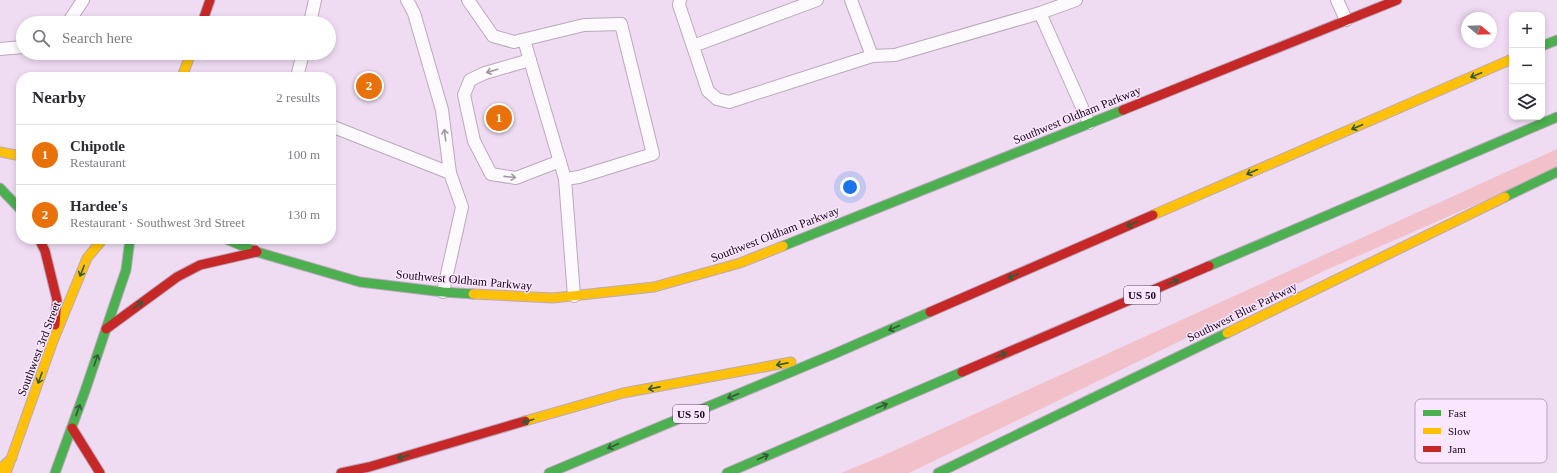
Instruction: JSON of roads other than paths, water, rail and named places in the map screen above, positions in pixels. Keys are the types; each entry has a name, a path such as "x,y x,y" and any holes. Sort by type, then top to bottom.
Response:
{"main road":[{"path":"204,16 210,0"},
{"name":"Southwest Oldham Parkway","path":"238,244 257,252 360,282 443,292 553,298 654,287 740,263 1397,0"},
{"path":"1545,45 1557,40"},
{"path":"184,72 188,60"},
{"name":"US 50","path":"549,473 834,354 1509,60"},
{"name":"US 50","path":"727,473 1557,118"},
{"path":"0,152 16,155"},
{"name":"Southwest Blue Parkway","path":"938,473 1557,172"},
{"path":"0,188 16,205"},
{"path":"41,244 45,251 57,300 53,341"},
{"name":"Southwest 3rd Street","path":"6,473 53,341 87,258 99,244"},
{"path":"55,473 126,270 129,244"},
{"path":"106,329 177,277 200,265 257,252 250,244"},
{"path":"341,473 370,467 623,394 834,354"},
{"path":"72,428 100,473"},
{"path":"772,462 786,447"},
{"path":"0,469 12,458"}],"lane":[{"path":"73,16 83,0"},
{"path":"312,16 315,0"},
{"path":"407,0 414,13 442,110 450,174 462,207 443,292"},
{"path":"468,0 493,36 514,42 584,25 621,24 653,154 565,179"},
{"path":"680,0 679,5 708,91 717,99 729,102 872,56 895,55 1040,13 1076,0"},
{"path":"693,46 817,0"},
{"path":"851,0 872,56"},
{"path":"1337,0 1346,20"},
{"path":"1040,13 1089,123"},
{"path":"524,40 565,179 574,296"},
{"path":"0,49 16,48"},
{"path":"298,72 301,60"},
{"path":"530,60 485,73 470,80 464,95 474,141 491,174 516,178 560,161"},
{"path":"336,128 450,174"}],"place":[{"name":"Hardee's","path":"369,86"},
{"name":"Chipotle","path":"499,118"}]}
